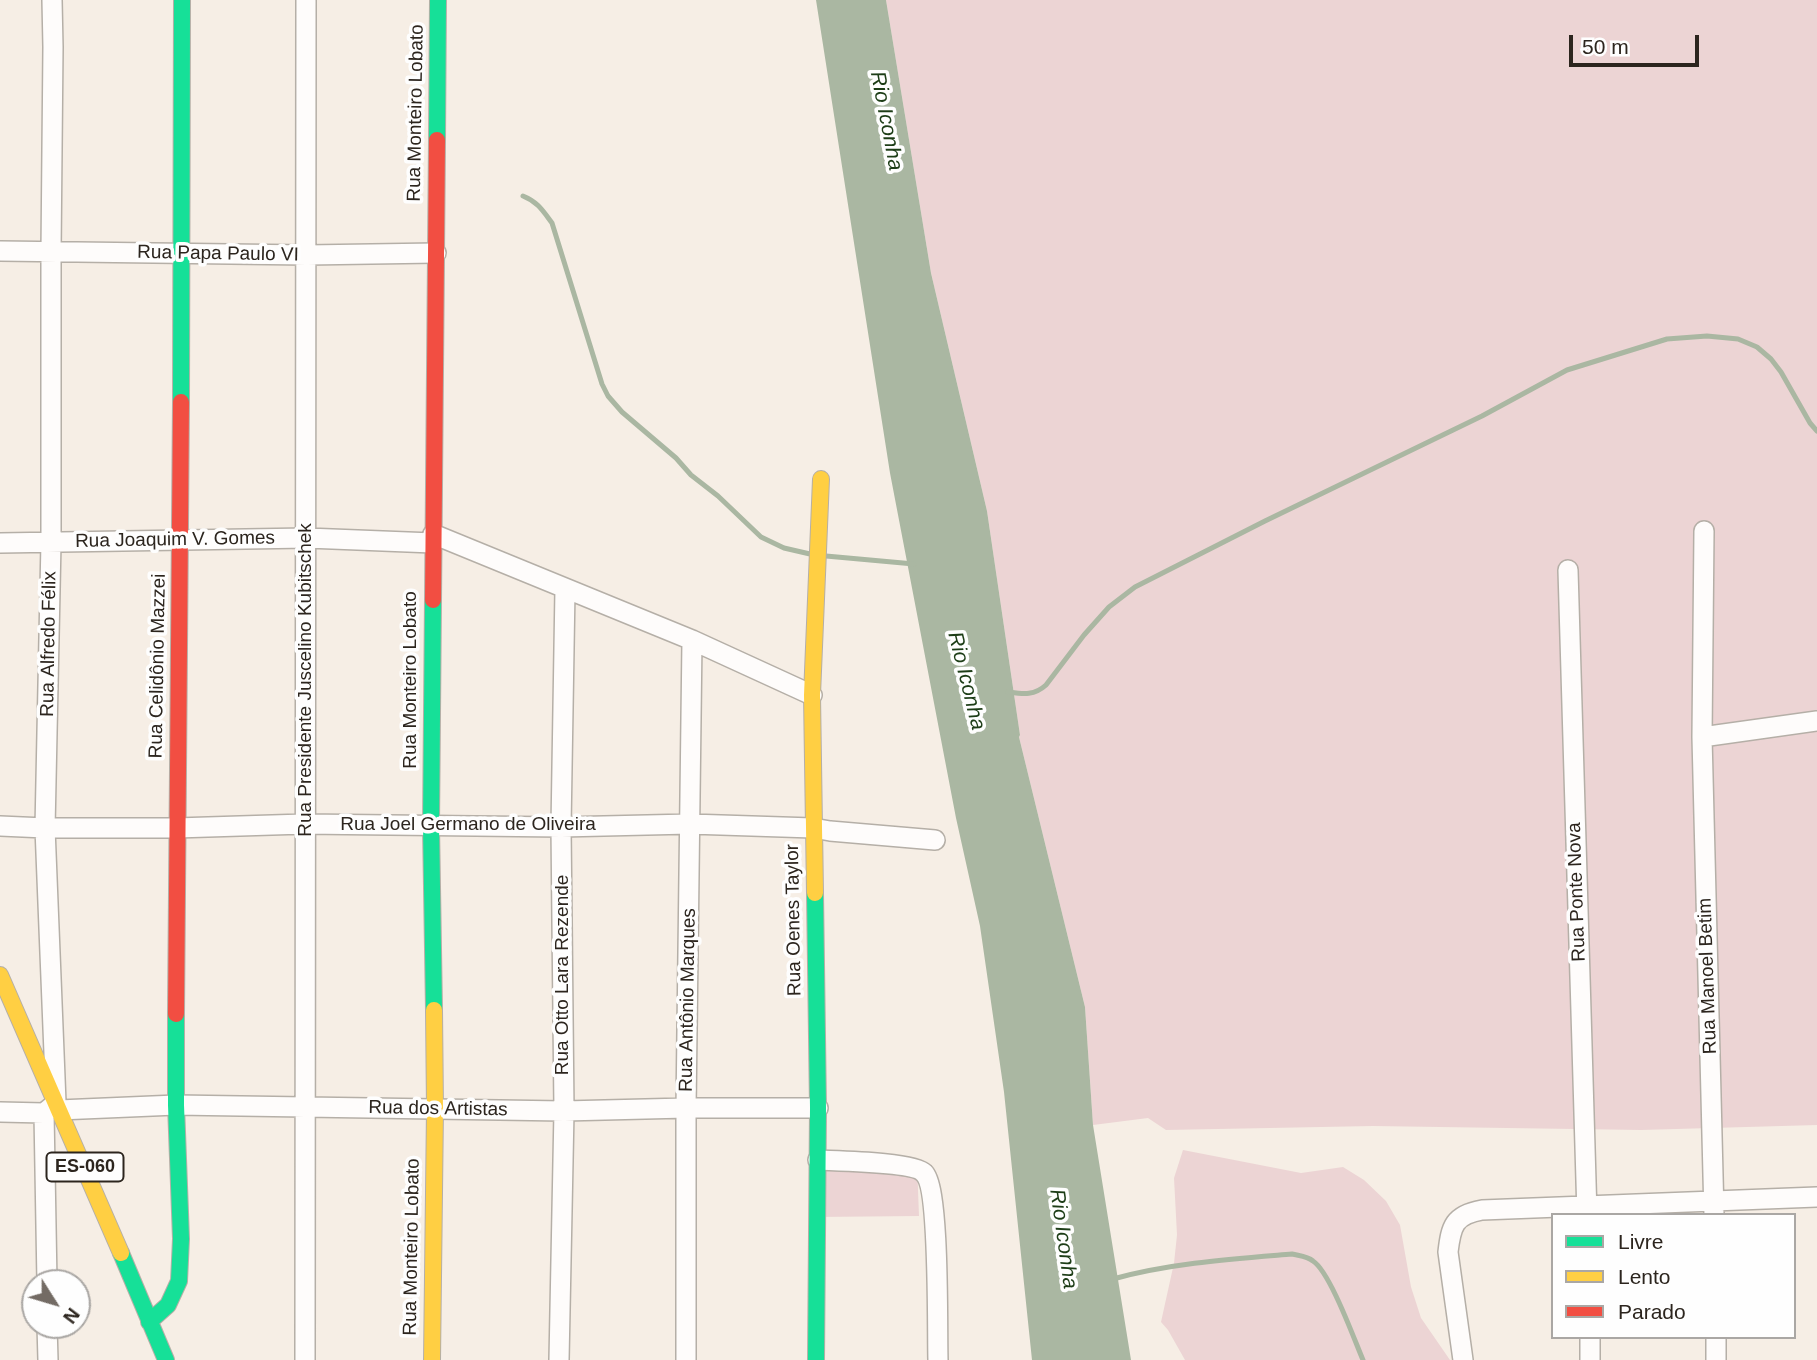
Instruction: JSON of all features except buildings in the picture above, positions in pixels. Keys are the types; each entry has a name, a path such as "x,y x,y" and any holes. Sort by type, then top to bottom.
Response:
{"street":[{"name":"Rua Alfredo Félix","path":"47,1269 53,1108 45,828 51,542 52,0"},
{"name":"Rua Celidônio Mazzei","path":"149,1322 168,1305 179,1281 181,1239 176,1105 176,828 181,540 183,0"},
{"name":"Rua Presidente Juscelino Kubitschek","path":"305,1360 306,0"},
{"name":"Rua Monteiro Lobato","path":"432,1360 435,1109 431,826 438,0"},
{"name":"Rua Papa Paulo VI","path":"0,251 307,255 436,253"},
{"name":"Rua Oenes Taylor","path":"816,1360 818,1108 813,695 821,479"},
{"name":"Rua Manoel Betim","path":"1704,531 1702,737 1714,1208"},
{"name":"Rua Joaquim V. Gomes","path":"0,543 433,538 692,640 813,695"},
{"name":"Rua Ponte Nova","path":"1567,570 1586,1210"},
{"name":"Rua Otto Lara Rezende","path":"559,1360 564,1111 561,827 565,589"},
{"name":"Rua Antônio Marques","path":"686,1360 692,640"},
{"path":"1702,737 1817,721"},
{"name":"Rua Joel Germano de Oliveira","path":"0,826 176,828 304,824 561,827 690,824 813,828 935,840"},
{"name":"ES-060","path":"0,975 53,1108 99,1199 166,1360"},
{"name":"Rua dos Artistas","path":"0,1112 176,1105 564,1111 818,1108"},
{"path":"818,1160 909,1166 924,1173 929,1181 933,1197 935,1235 938,1360"},
{"path":"1463,1360 1448,1252 1450,1234 1456,1220 1468,1212 1714,1208 1817,1197"},
{"path":"47,1339 48,1360"},
{"path":"1590,1339 1590,1360"},
{"path":"1716,1339 1716,1360"}],"shaded area":[{"path":"886,0 1817,0 1817,1125 1641,1130 1373,1126 1166,1130 1148,1118 1093,1125 1085,1007 1019,737 987,511 931,273"},
{"path":"1183,1150 1301,1173 1343,1167 1364,1180 1386,1201 1400,1225 1411,1287 1421,1318 1450,1360 1185,1360 1161,1322 1174,1263 1177,1235 1174,1178"},
{"path":"813,1154 917,1163 919,1216 816,1217"}],"water":[{"name":"Rio Iconha","path":"816,0 886,0 931,273 987,511 1019,737 1085,1007 1093,1125 1131,1360 1032,1360 1004,1092 980,926 956,818 890,473"}],"waterway":[{"path":"523,196 536,204 552,223 608,396 622,412 761,537 784,548 810,554"},
{"path":"1008,692 1023,694 1042,689 1109,607 1135,587 1482,416 1567,370 1667,339 1707,336 1738,339 1757,347 1771,359 1817,431"},
{"path":"826,556 914,564"},
{"path":"1113,1279 1202,1262 1292,1254 1306,1257 1313,1261 1327,1278 1363,1360"}],"traffic: fast":[{"path":"181,402 182,0"},
{"path":"437,140 438,0"},
{"path":"433,600 431,826 434,1010"},
{"path":"815,893 818,1108 816,1360"},
{"path":"149,1322 168,1305 179,1281 181,1239 176,1014"},
{"path":"121,1253 166,1360"}],"traffic: slow":[{"path":"815,893 812,695 821,479"},
{"path":"0,975 121,1253"},
{"path":"432,1360 434,1010"}],"traffic: jam":[{"path":"433,600 437,140"},
{"path":"176,1014 181,402"}]}
